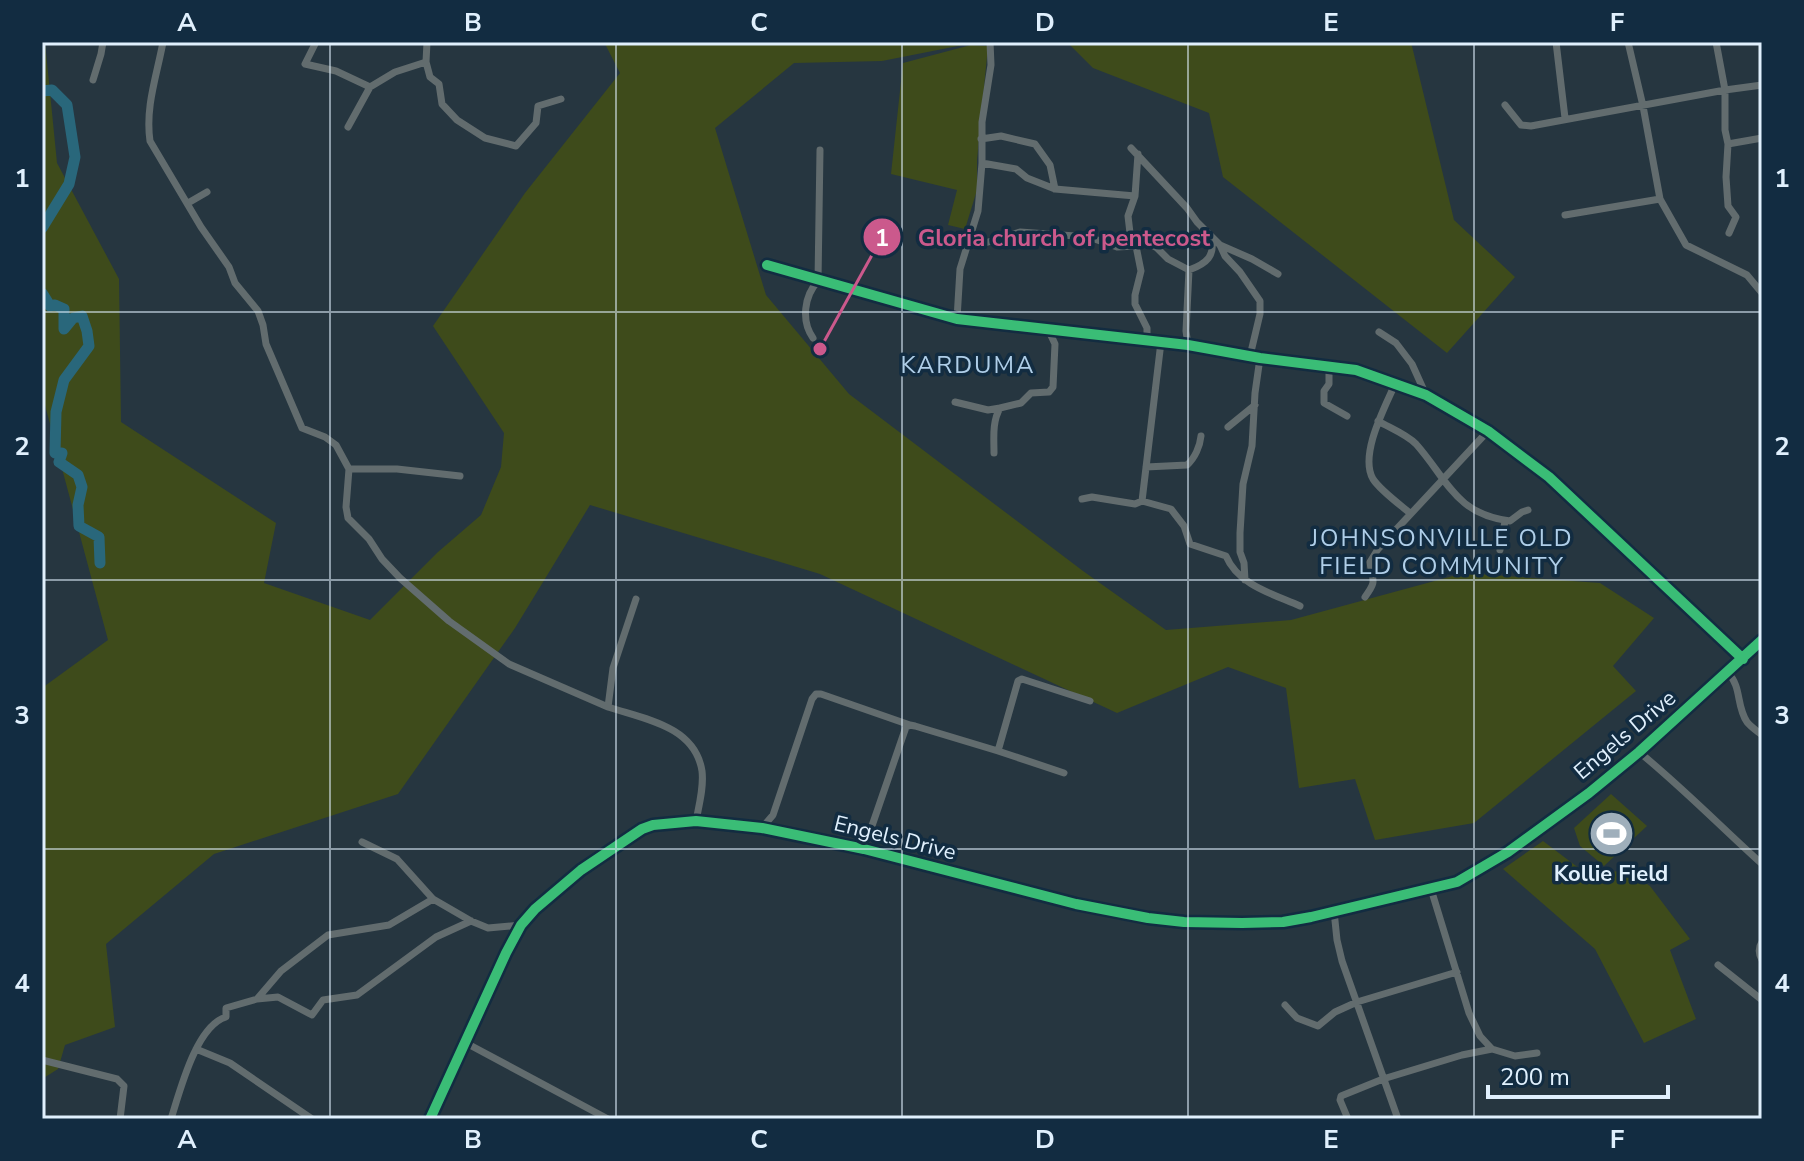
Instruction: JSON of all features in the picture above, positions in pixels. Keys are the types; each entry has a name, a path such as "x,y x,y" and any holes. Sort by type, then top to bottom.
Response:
{"street":[{"path":"93,80 103,42"},
{"path":"163,42 153,84 148,126 150,141 201,227 229,267 235,283 258,311 266,344 302,428 336,445 349,469 348,518 400,578 449,621 509,664 608,707 667,726 688,740 702,770 696,821"},
{"path":"316,42 305,64 336,71 370,87"},
{"path":"427,42 426,62 430,77 439,84 442,104 457,120 485,138 516,146 536,123 538,106 561,99"},
{"path":"957,319 960,269 978,211 981,139 991,65 990,42"},
{"path":"1556,42 1565,118"},
{"path":"1628,42 1660,199 1686,245 1747,275 1762,293"},
{"path":"1716,42 1725,90 1728,206 1736,217 1729,233"},
{"path":"348,127 370,87 395,72 426,62"},
{"path":"1505,105 1521,125 1531,126 1762,85"},
{"path":"981,139 1001,136 1035,144 1050,165 1055,189"},
{"path":"1728,144 1762,138"},
{"path":"813,338 808,330 806,310 811,289 818,281 820,150"},
{"path":"1147,341 1147,328 1135,304 1141,271 1128,216 1135,196 1135,151 1220,245 1278,274"},
{"path":"982,163 1016,169 1027,178 1055,189 1135,196"},
{"path":"188,203 207,192"},
{"path":"1565,215 1660,199"},
{"path":"969,239 985,243 1020,232 1089,237 1117,247 1136,246"},
{"path":"1145,241 1189,270 1202,265 1210,256 1214,247 1211,237"},
{"path":"1220,245 1260,301 1250,356"},
{"path":"767,265 957,319 1188,345 1356,370 1426,395 1488,431 1549,477 1743,659"},
{"path":"1188,345 1189,270"},
{"path":"955,402 988,410 1021,403 1031,393 1049,392 1053,387 1055,344 1048,329"},
{"path":"1379,332 1396,343 1412,364 1426,395"},
{"path":"1142,501 1161,342"},
{"path":"1245,580 1240,552 1243,484 1252,446 1260,358"},
{"path":"1329,366 1329,384 1324,391 1324,403 1347,416"},
{"path":"1395,384 1378,421 1370,450 1370,470 1374,480 1410,513"},
{"path":"1228,427 1255,405"},
{"path":"994,453 994,431 1000,408"},
{"path":"1378,421 1414,442 1456,497 1474,510 1488,518 1505,521 1528,510"},
{"path":"1365,597 1374,585 1370,562 1378,549 1488,431"},
{"path":"1146,467 1187,465 1200,445 1201,436"},
{"path":"349,469 397,469 460,476"},
{"path":"1082,499 1092,497 1135,504 1142,501 1171,509 1184,526 1190,544 1226,556 1230,567 1245,580 1300,606"},
{"path":"1500,550 1505,521"},
{"path":"608,707 613,668 636,599"},
{"name":"Engels Drive","path":"430,1119 521,925 581,870 642,829 653,825 696,821 762,828 864,849 1128,916 1184,922 1283,922 1457,882 1494,861 1589,793 1639,752 1762,640"},
{"path":"1728,673 1735,680 1748,724 1762,735"},
{"path":"998,751 1018,681 1022,679 1090,701"},
{"path":"762,828 773,815 816,694 1064,773"},
{"path":"864,849 906,727 910,725"},
{"path":"1639,752 1762,864"},
{"path":"362,842 397,859 433,899 471,921 488,928 521,925"},
{"path":"1431,889 1469,1013 1480,1036 1492,1049"},
{"path":"257,999 281,971 328,935 389,925 433,899"},
{"path":"1334,911 1342,961 1398,1119"},
{"path":"171,1119 196,1049 217,1020 226,1017 226,1008 278,997 312,1015 323,1000 357,995 436,937 471,921"},
{"path":"1762,942 1758,952 1762,960"},
{"path":"1718,965 1762,1000"},
{"path":"1285,1005 1297,1018 1318,1026 1335,1012 1357,1002 1457,972"},
{"path":"466,1043 608,1119"},
{"path":"196,1049 230,1063 312,1119"},
{"path":"1348,1119 1341,1096 1383,1079 1492,1049 1515,1056 1537,1053"},
{"path":"42,1060 121,1081 124,1086 120,1119"}],"green space":[{"path":"42,42 45,42 57,163 119,279 121,422 276,523 264,583 370,620 438,552 481,515 501,467 504,433 433,326 525,193 620,73 604,42 1411,42 1454,220 1515,277 1447,353 1223,177 1209,113 1093,68 1068,43 968,44 882,61 794,63 715,128 766,295 849,394 1166,630 1291,620 1464,573 1600,583 1654,618 1613,666 1636,691 1474,823 1375,840 1355,779 1299,788 1286,688 1228,667 1117,713 820,574 590,505 515,628 398,794 214,854 106,944 115,1027 65,1045 58,1069 42,1079 42,688 108,640 42,394"},
{"path":"971,45 988,46 977,190 965,229 948,225 957,190 891,174 903,63"},
{"path":"1611,794 1647,826 1604,866 1580,846 1574,828"},
{"path":"1543,841 1588,875 1626,870 1650,886 1690,939 1670,950 1696,1019 1644,1043 1595,949 1503,869"}],"waterway":[{"path":"42,91 52,90 67,105 75,157 69,184 42,228"},
{"path":"42,293 50,306 64,309 64,329 73,318 82,316 87,331 89,346 64,380 56,412 55,453 62,453 59,462 78,475 82,487 78,505 79,526 99,537 100,563"}],"cycle path":[{"path":"767,265 957,319 1188,345 1356,370 1426,395 1488,431 1549,477 1743,659"},
{"path":"430,1119 521,925 581,870 642,829 653,825 696,821 762,828 864,849 1076,904 1148,918 1184,922 1283,922 1457,882 1508,852 1639,752 1762,640"}],"place":[{"name":"Gloria church of pentecost","path":"820,349"},
{"name":"Kollie Field","path":"1611,833"}],"district":[{"name":"KARDUMA","path":"968,365"},
{"name":"JOHNSONVILLE OLD FIELD COMMUNITY","path":"1442,552"}]}
